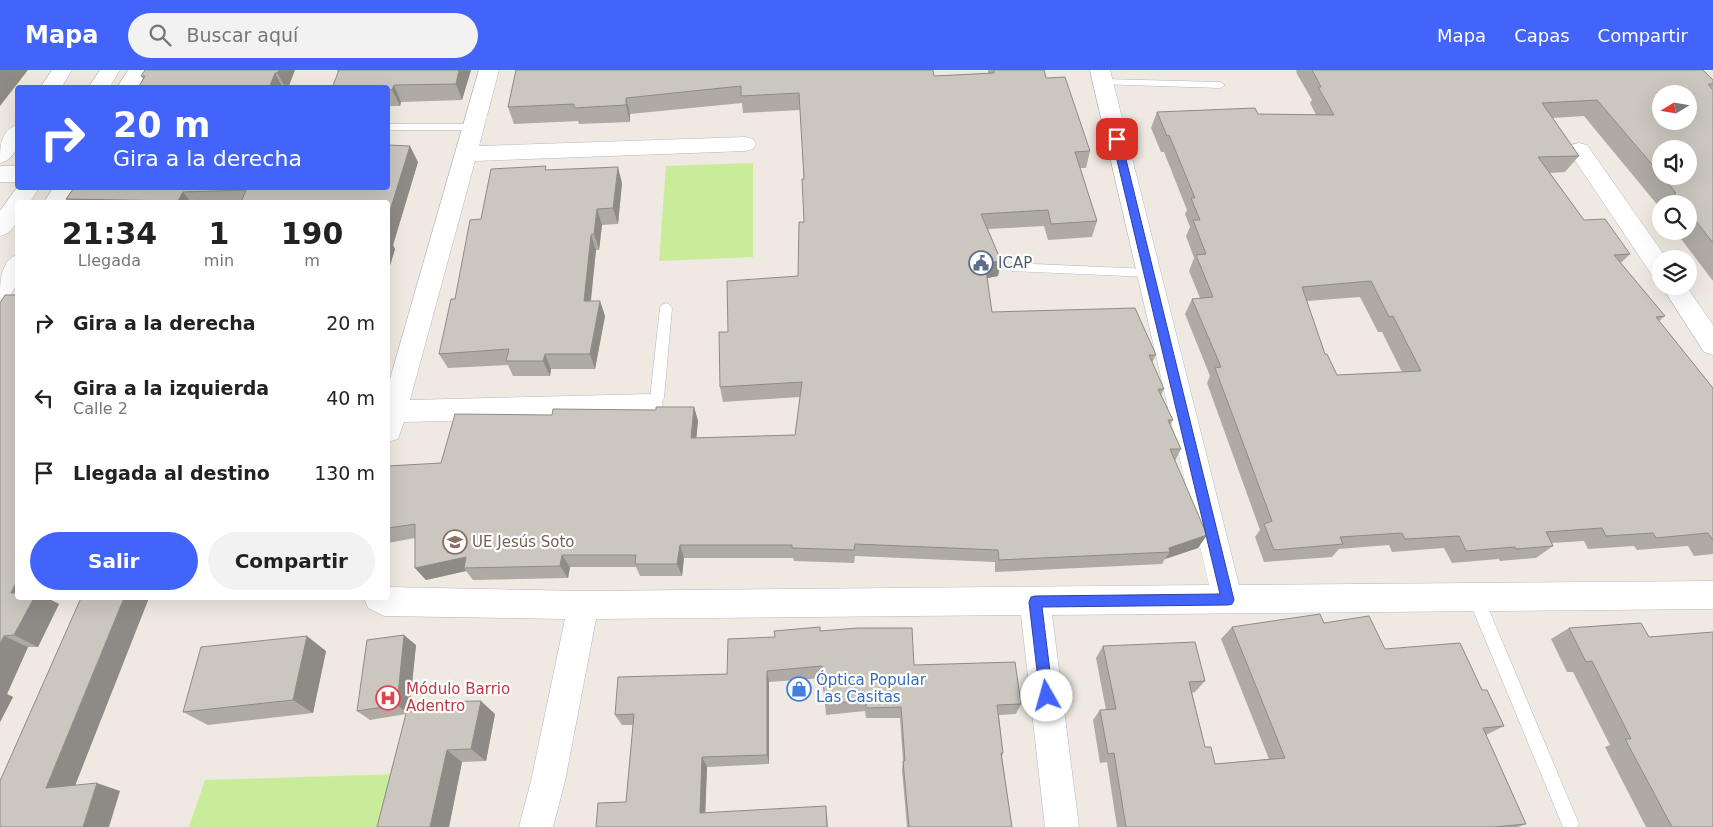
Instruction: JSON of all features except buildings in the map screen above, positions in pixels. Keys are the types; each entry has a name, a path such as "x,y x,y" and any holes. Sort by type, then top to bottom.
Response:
{"street":[{"path":"52,85 62,70"},
{"path":"100,85 110,70"},
{"path":"129,85 138,70"},
{"path":"489,70 390,421 650,405"},
{"path":"1101,76 1228,600"},
{"path":"0,156 15,136"},
{"path":"466,154 745,144"},
{"path":"1579,150 1652,256"},
{"path":"0,174 15,174"},
{"path":"0,228 15,207"},
{"path":"0,291 15,268"},
{"path":"1679,295 1713,344"},
{"path":"382,600 384,602 583,604 1035,602 1713,595"},
{"path":"1035,602 1062,827"},
{"path":"536,827 548,780 583,604"}],"lane":[{"path":"1101,76 1220,85"},
{"path":"390,127 473,126"},
{"path":"1012,268 1149,273"},
{"path":"650,405 655,403 657,398 666,308"},
{"path":"1476,598 1570,824"}],"green space":[{"path":"753,163 753,257 659,261 666,166"},
{"path":"402,774 390,827 189,827 205,780"}],"place":[{"name":"ICAP","path":"981,263"},
{"name":"UE Jesús Soto","path":"455,542"},
{"name":"Óptica Popular Las Casitas","path":"799,689"},
{"name":"Módulo Barrio Adentro","path":"388,698"}],"route":[{"path":"1047,696 1035,602 1228,600 1117,139"}]}
